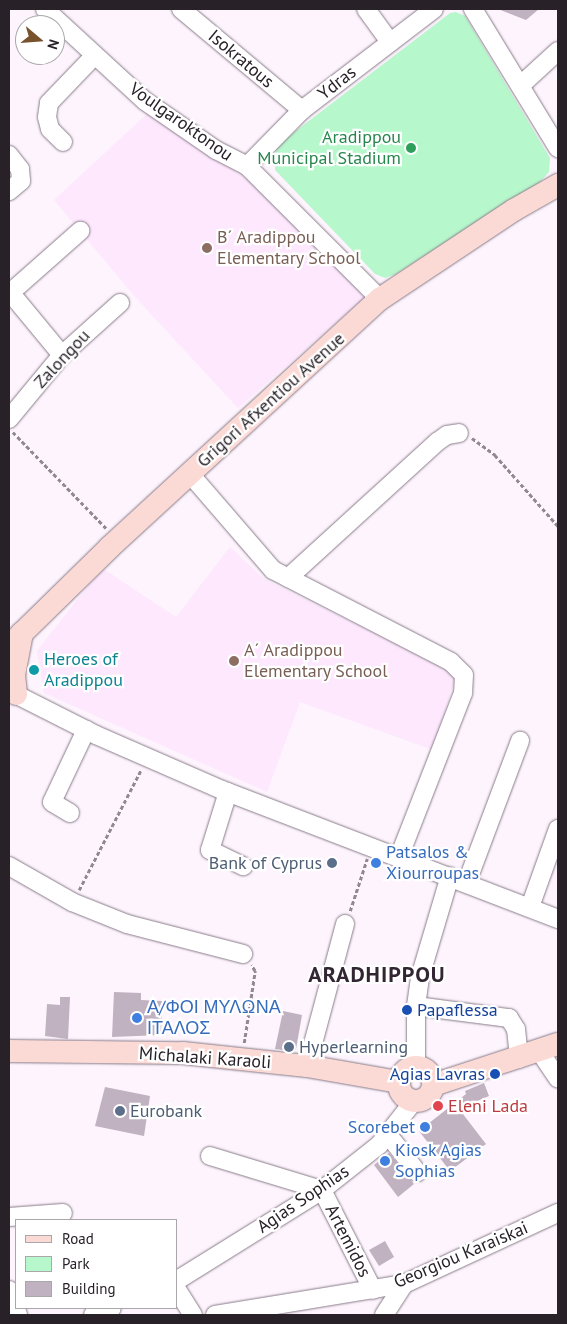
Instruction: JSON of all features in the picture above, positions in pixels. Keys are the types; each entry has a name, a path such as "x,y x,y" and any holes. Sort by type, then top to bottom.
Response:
{"main road":[{"name":"Grigori Afxentiou Avenue","path":"15,640 118,540 380,299 514,210 558,185"},
{"path":"12,693 15,640"},
{"name":"Michalaki Karaoli","path":"9,1051 183,1053 307,1066 399,1082"},
{"path":"433,1085 539,1052"},
{"path":"416,1067 430,1074 433,1085 429,1095 414,1101 401,1093 399,1082 407,1070 416,1067"}],"street":[{"name":"Isokratous","path":"181,9 302,110"},
{"path":"366,9 390,42"},
{"name":"Ydras","path":"247,166 302,110 434,9"},
{"path":"473,9 522,84 558,148"},
{"name":"Voulgaroktonou","path":"49,10 145,101 216,150 247,166 380,299"},
{"path":"522,84 558,52"},
{"path":"63,142 50,129 47,117 49,103 95,55"},
{"path":"9,155 20,169 21,181 9,191"},
{"path":"62,355 9,292 80,231"},
{"name":"Zalongou","path":"9,419 62,355 120,303"},
{"path":"288,578 437,442 459,433"},
{"path":"190,474 273,570 451,662 464,675 463,693 399,857"},
{"path":"12,693 147,758 228,792 467,882 558,919"},
{"path":"70,813 52,802 86,730"},
{"path":"467,882 520,741"},
{"path":"228,792 210,850 243,866"},
{"path":"530,907 558,829"},
{"path":"9,866 72,902 127,924 243,954"},
{"path":"416,1067 416,1006 425,956 450,876"},
{"path":"307,1066 345,924"},
{"path":"416,1006 509,1018 516,1029 539,1052 558,1079"},
{"name":"Agias Sophias","path":"178,1280 322,1190 389,1136 414,1101"},
{"path":"389,1136 417,1172"},
{"name":"Artemidos","path":"210,1156 322,1190 373,1290"},
{"name":"Georgiou Karaiskai","path":"215,1315 404,1284 558,1212"},
{"path":"9,1217 63,1213"},
{"path":"384,1315 404,1284"},
{"path":"9,1290 15,1307"},
{"path":"178,1291 193,1315"},
{"path":"94,1315 109,1309"}],"path":[{"path":"9,427 118,540"},
{"path":"459,433 479,440 558,526"},
{"path":"72,902 130,796 147,758"},
{"path":"345,924 371,846"},
{"path":"242,1059 255,971 243,954"}],"shaded area":[{"name":"B´ Aradippou Elementary School","path":"148,113 255,184 367,296 238,408 137,299 54,200"},
{"name":"A´ Aradippou Elementary School","path":"230,547 264,579 449,670 455,679 433,750 300,702 267,792 44,693 37,651 102,568 176,617"}],"green space":[{"name":"Aradippou Municipal Stadium","path":"456,12 465,16 550,158 549,172 539,183 396,274 385,278 375,274 275,170 275,154 280,143 450,13"}],"building":[{"path":"498,9 539,9 526,20"},
{"name":"Α/ΦΟΙ ΜΥΛΩΝΑ ΙΤΑΛΟΣ","path":"114,992 141,993 141,1000 162,1001 161,1035 112,1037"},
{"path":"60,997 70,997 68,1039 45,1036 47,1004 60,1005"},
{"path":"283,1011 302,1015 296,1049 292,1051 275,1049"},
{"path":"484,1083 489,1096 459,1109 486,1144 450,1171 419,1131 466,1094 465,1091"},
{"name":"Eurobank","path":"105,1087 150,1096 144,1136 95,1126"},
{"path":"389,1153 414,1184 398,1197 374,1165"},
{"path":"385,1241 394,1257 379,1266 369,1250"}],"place":[{"name":"Aradippou Municipal Stadium","path":"411,148"},
{"name":"B´ Aradippou Elementary School","path":"207,248"},
{"name":"A´ Aradippou Elementary School","path":"234,661"},
{"name":"Heroes of Aradippou","path":"34,670"},
{"name":"Bank of Cyprus","path":"332,863"},
{"name":"Patsalos & Xiourroupas","path":"376,863"},
{"name":"Papaflessa","path":"407,1010"},
{"name":"Α/ΦΟΙ ΜΥΛΩΝΑ ΙΤΑΛΟΣ","path":"137,1018"},
{"name":"Hyperlearning","path":"289,1047"},
{"name":"Agias Lavras","path":"495,1074"},
{"name":"Eleni Lada","path":"438,1106"},
{"name":"Eurobank","path":"120,1111"},
{"name":"Scorebet","path":"425,1127"},
{"name":"Kiosk Agias Sophias","path":"385,1161"}],"district":[{"name":"ARADHIPPOU","path":"377,975"}]}
